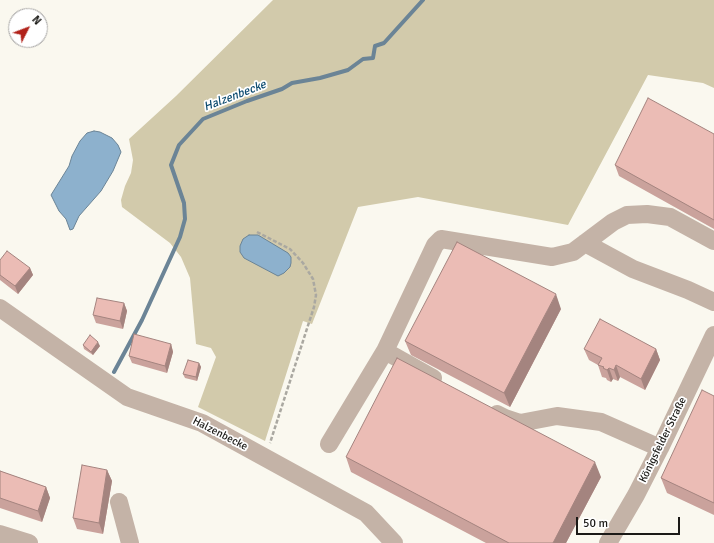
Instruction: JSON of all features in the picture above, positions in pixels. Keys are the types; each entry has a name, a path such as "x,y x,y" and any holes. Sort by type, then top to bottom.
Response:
{"street":[{"path":"329,444 385,351 435,246 441,239 552,257 573,252 622,217 641,214 670,217 714,241"},
{"path":"585,243 633,269 688,290 714,302"},
{"name":"Halzenbecke","path":"0,308 127,397 202,422 366,513 394,543"},
{"name":"Königsfelder Straße","path":"608,543 636,495 660,448 714,335"},
{"path":"385,351 445,384"},
{"path":"485,407 505,418 520,423 557,416 601,422 660,448"},
{"path":"119,502 130,543"},
{"path":"0,534 29,543"}],"path":[{"path":"257,232 290,249 303,263 313,279 316,295 314,307 265,457"}],"shaded area":[{"path":"273,0 714,0 714,88 703,83 648,75 568,225 418,197 358,207 312,324 303,321 265,441 198,407 216,357 211,348 196,344 190,278 181,257 170,243 122,207 121,200 131,173 133,160 129,139 176,96"}],"water":[{"path":"94,131 100,132 112,138 118,145 121,152 113,171 101,191 79,216 73,229 70,230 66,219 59,211 51,195 69,166 72,156 80,141 87,133"},
{"path":"249,235 258,235 288,253 291,257 290,267 278,276 244,258 240,252 240,246 243,239"}],"building":[{"path":"648,98 714,134 714,220 615,165"},
{"path":"457,242 556,294 504,393 405,341"},
{"path":"7,251 30,268 15,286 0,275 0,260"},
{"path":"97,298 124,303 120,321 93,315"},
{"path":"600,319 656,349 641,379 616,365 614,370 609,368 607,370 603,368 604,367 598,365 602,358 584,349"},
{"path":"134,334 171,344 165,366 129,356"},
{"path":"90,335 98,342 91,352 83,345"},
{"path":"397,358 595,462 553,543 509,543 346,457"},
{"path":"188,360 199,363 196,377 183,374"},
{"path":"702,390 714,396 714,503 661,478"},
{"path":"82,465 107,470 99,523 73,518"},
{"path":"0,471 46,487 38,511 0,498"}],"waterway":[{"name":"Halzenbecke","path":"114,372 142,320 180,237 185,219 184,203 171,165 179,145 203,119 247,101 282,89 292,83 320,78 348,70 363,59 373,58 375,46 384,43 423,0"}]}
